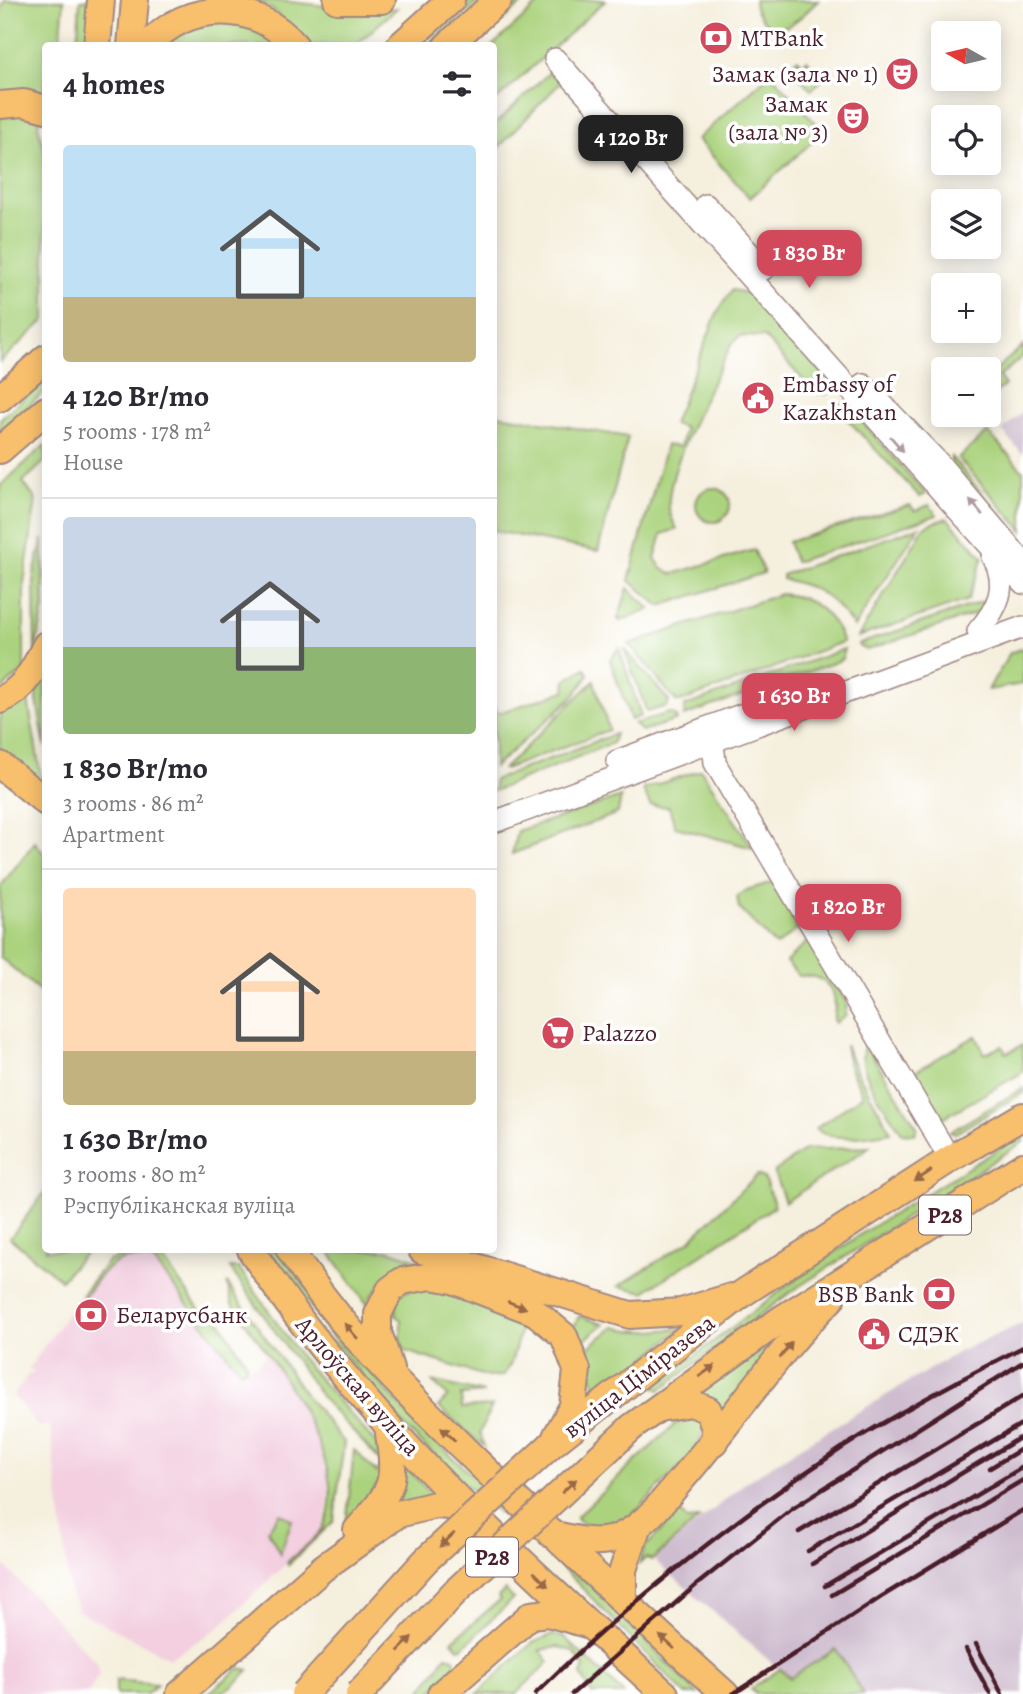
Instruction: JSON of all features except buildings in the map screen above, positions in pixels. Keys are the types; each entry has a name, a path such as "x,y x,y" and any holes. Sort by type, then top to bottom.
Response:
{"main road":[{"path":"97,42 101,0"},
{"path":"131,42 135,0"},
{"path":"337,0 382,0"},
{"path":"404,42 451,0"},
{"path":"464,36 498,0"},
{"path":"152,42 179,13 197,6 224,2 243,4 261,12 277,23 292,42"},
{"path":"0,105 24,103 42,108"},
{"path":"0,398 42,361"},
{"path":"0,450 42,413"},
{"path":"0,700 20,688 42,654"},
{"path":"0,765 42,799"},
{"name":"вуліца Ціміразева","path":"304,1694 426,1560 552,1444 614,1398 743,1293 950,1159 1023,1116"},
{"name":"вуліца Ціміразева","path":"359,1694 454,1593 641,1419 867,1264 1023,1166"},
{"name":"Арлоўская вуліца","path":"253,1253 282,1298 388,1426 475,1515 665,1694"},
{"name":"Арлоўская вуліца","path":"291,1253 322,1298 396,1383 551,1534 725,1694"},
{"path":"431,1253 608,1310 658,1316 743,1293"},
{"path":"551,1534 600,1541 617,1538 637,1528 714,1442 812,1317 867,1264"},
{"path":"396,1383 377,1332 378,1314 390,1290 412,1277 432,1276 453,1280 535,1312 556,1327 569,1344 578,1370 578,1386 573,1406 552,1444"},
{"path":"641,1419 676,1404 699,1405 708,1410 712,1418 714,1442"},
{"path":"323,1568 387,1496 394,1468 388,1426"},
{"path":"180,1694 323,1568 398,1514 435,1505 449,1506 475,1515"},
{"path":"623,1602 623,1570 637,1528"},
{"path":"441,1694 530,1615 548,1612 588,1624"}],"street":[{"path":"1023,562 938,462 863,384 766,272 560,54 985,543 1023,583"},
{"path":"978,631 999,601 1001,583 1000,570 985,543"},
{"path":"497,806 685,734 1023,614"},
{"path":"497,821 1023,627"},
{"path":"713,742 715,763 950,1159"}],"shaded area":[{"path":"1023,411 1023,454 1002,431"},
{"path":"129,1254 150,1256 242,1369 258,1364 267,1353 299,1401 317,1440 328,1480 328,1505 321,1531 217,1629 170,1658 78,1611 69,1586 50,1425 38,1427 13,1395 28,1375 35,1372 29,1368 94,1276 108,1261"},
{"path":"1023,1323 1023,1694 863,1694 836,1649 789,1678 654,1560 746,1482 800,1447 960,1351"},
{"path":"0,1561 97,1663 100,1673 87,1694 0,1694"}],"green space":[{"path":"5,0 64,0 60,42 42,42 42,99 0,94 0,12"},
{"path":"80,0 92,0 88,42 77,42"},
{"path":"257,0 361,9 397,8 359,42 302,42 273,10"},
{"path":"471,0 480,0 433,42 425,42"},
{"path":"517,0 526,0 478,42 474,42"},
{"path":"543,0 606,0 497,99 496,42"},
{"path":"754,0 819,0 800,18 778,28 763,20 756,11"},
{"path":"219,10 278,42 166,42 167,37"},
{"path":"797,59 802,64 807,60 823,79 811,90 789,66"},
{"path":"552,70 561,82 497,149 497,122"},
{"path":"771,73 823,132 750,198 697,139"},
{"path":"16,113 40,117 42,323 0,362 0,117"},
{"path":"732,290 753,294 834,386 826,394 814,392 764,337 740,336 732,343 682,449 670,492 669,509 677,529 662,534 655,558 662,569 673,574 754,550 764,573 660,606 629,580 666,445 680,447 685,428 673,424 717,313"},
{"path":"1023,346 1023,356 1001,375 1001,365"},
{"path":"42,382 42,394 0,432 0,419"},
{"path":"846,404 926,494 920,497 836,407"},
{"path":"497,415 628,437 598,551 497,532"},
{"path":"988,432 1023,471 1023,531 958,458"},
{"path":"42,448 42,464 23,482 36,500 24,583 24,670 0,691 0,486"},
{"path":"951,457 1023,541 1023,550 950,465"},
{"path":"713,488 725,493 730,505 725,517 713,522 701,517 696,505 701,493"},
{"path":"910,505 915,511 929,505 937,515 795,562 788,542"},
{"path":"947,518 983,557 968,600 858,637 925,526"},
{"path":"919,527 854,627 824,594 782,579 782,575"},
{"path":"42,543 42,618 35,653 34,574"},
{"path":"628,588 650,609 620,621 618,619"},
{"path":"781,594 802,599 820,608 833,622 843,642 680,702 676,701 629,644"},
{"path":"993,598 982,610 972,615 867,650 859,646 859,644"},
{"path":"619,648 641,716 631,720 610,660"},
{"path":"624,648 669,701 667,706 647,712"},
{"path":"1023,648 1023,684 988,690 1010,653"},
{"path":"844,649 842,659 836,662 684,716 685,706"},
{"path":"585,668 589,675 573,697 497,764 497,711 498,713 565,691 566,680"},
{"path":"42,678 42,729 35,688"},
{"path":"594,681 609,730 502,770"},
{"path":"27,694 41,777 37,783 0,752 0,710"},
{"path":"669,713 675,715 677,720 642,731 634,724"},
{"path":"615,734 612,743 497,790 497,779"},
{"path":"701,770 753,848 675,827 669,807 650,805 643,789"},
{"path":"621,797 618,813 512,854 517,831"},
{"path":"35,842 42,851 42,1000 41,992 0,957 0,887"},
{"path":"776,881 801,920 800,927 776,946 739,908 737,897 747,890"},
{"path":"808,941 812,942 847,1004 845,1017 835,1023 834,998 829,986 813,977 799,976 786,962"},
{"path":"976,1036 985,1054 1002,1046 1006,1053 1023,1045 1023,1072 936,1122 907,1076"},
{"path":"865,1044 917,1127 915,1134 902,1133 874,1090 864,1066"},
{"path":"845,1045 891,1132 842,1137 815,1129 863,1095 849,1066"},
{"path":"1023,1088 1023,1093 956,1133 950,1132"},
{"path":"1023,1134 1023,1142 792,1291 660,1390 654,1387 789,1284 864,1232"},
{"path":"869,1147 785,1202 774,1172 805,1150"},
{"path":"757,1175 764,1178 775,1206 644,1292 619,1286 689,1241"},
{"path":"42,1196 42,1253 84,1253 61,1280 10,1238"},
{"path":"271,1253 281,1253 355,1355 416,1424 559,1554 698,1694 685,1694 549,1554 461,1481 408,1430 347,1358"},
{"path":"330,1253 398,1253 441,1268 408,1273 388,1280 373,1293 367,1304"},
{"path":"129,1254 163,1259 207,1320 216,1317 219,1320 246,1362 246,1368 240,1371 154,1261 142,1258 122,1260 106,1270 85,1296 82,1294 108,1261"},
{"path":"230,1268 239,1268 301,1358 380,1448 389,1469 346,1527 354,1450 376,1472 383,1464 324,1400"},
{"path":"227,1283 308,1398 344,1442 334,1521 288,1565 287,1562 322,1529 330,1504 328,1475 319,1444 304,1412 266,1351 232,1304"},
{"path":"423,1285 464,1297 523,1321 511,1363 503,1376 488,1377 405,1351 401,1343 401,1320 395,1315 397,1295"},
{"path":"579,1316 604,1324 582,1342 574,1327"},
{"path":"797,1322 724,1419 697,1394"},
{"path":"614,1327 648,1331 682,1328 604,1393 594,1383 586,1349"},
{"path":"431,1381 484,1393 461,1395 462,1408 492,1406 480,1432 484,1446 438,1407 448,1396"},
{"path":"686,1414 706,1421 697,1449 620,1528 596,1528 580,1522 576,1517"},
{"path":"404,1465 436,1499 379,1518"},
{"path":"679,1512 687,1520 699,1519 652,1560 646,1558 639,1564 645,1547"},
{"path":"280,1513 292,1520 280,1554 268,1530"},
{"path":"505,1590 513,1599 459,1648 452,1641 500,1600 498,1597"},
{"path":"551,1635 564,1637 624,1694 592,1694 581,1675 584,1667 573,1651 558,1647 540,1650 549,1662 516,1694 477,1694 532,1643"},
{"path":"836,1649 863,1694 756,1694 751,1689 780,1669 790,1678"},
{"path":"446,1656 454,1658 456,1665 429,1694 419,1694"},
{"path":"239,1668 249,1670 226,1690 208,1694"},
{"path":"116,1680 157,1684 147,1694 116,1694"}],"railway":[{"path":"535,1694 644,1595 761,1504 864,1434 1023,1347"},
{"path":"572,1694 695,1586 793,1508 1023,1362"},
{"path":"799,1532 1023,1396"},
{"path":"808,1551 1023,1423"},
{"path":"812,1564 1023,1436"},
{"path":"990,1468 1023,1448"},
{"path":"825,1586 1023,1467"},
{"path":"832,1595 1023,1480"},
{"path":"733,1694 881,1597 1023,1510"},
{"path":"976,1644 1002,1694"},
{"path":"966,1649 990,1694"}],"place":[{"name":"MTBank","path":"716,38"},
{"name":"Замак (зала № 1)","path":"902,74"},
{"name":"Замак (зала № 3)","path":"853,118"},
{"name":"Embassy of Kazakhstan","path":"758,398"},
{"name":"Palazzo","path":"558,1033"},
{"name":"BSB Bank","path":"939,1294"},
{"name":"Беларусбанк","path":"91,1315"},
{"name":"СДЭК","path":"874,1334"}]}
